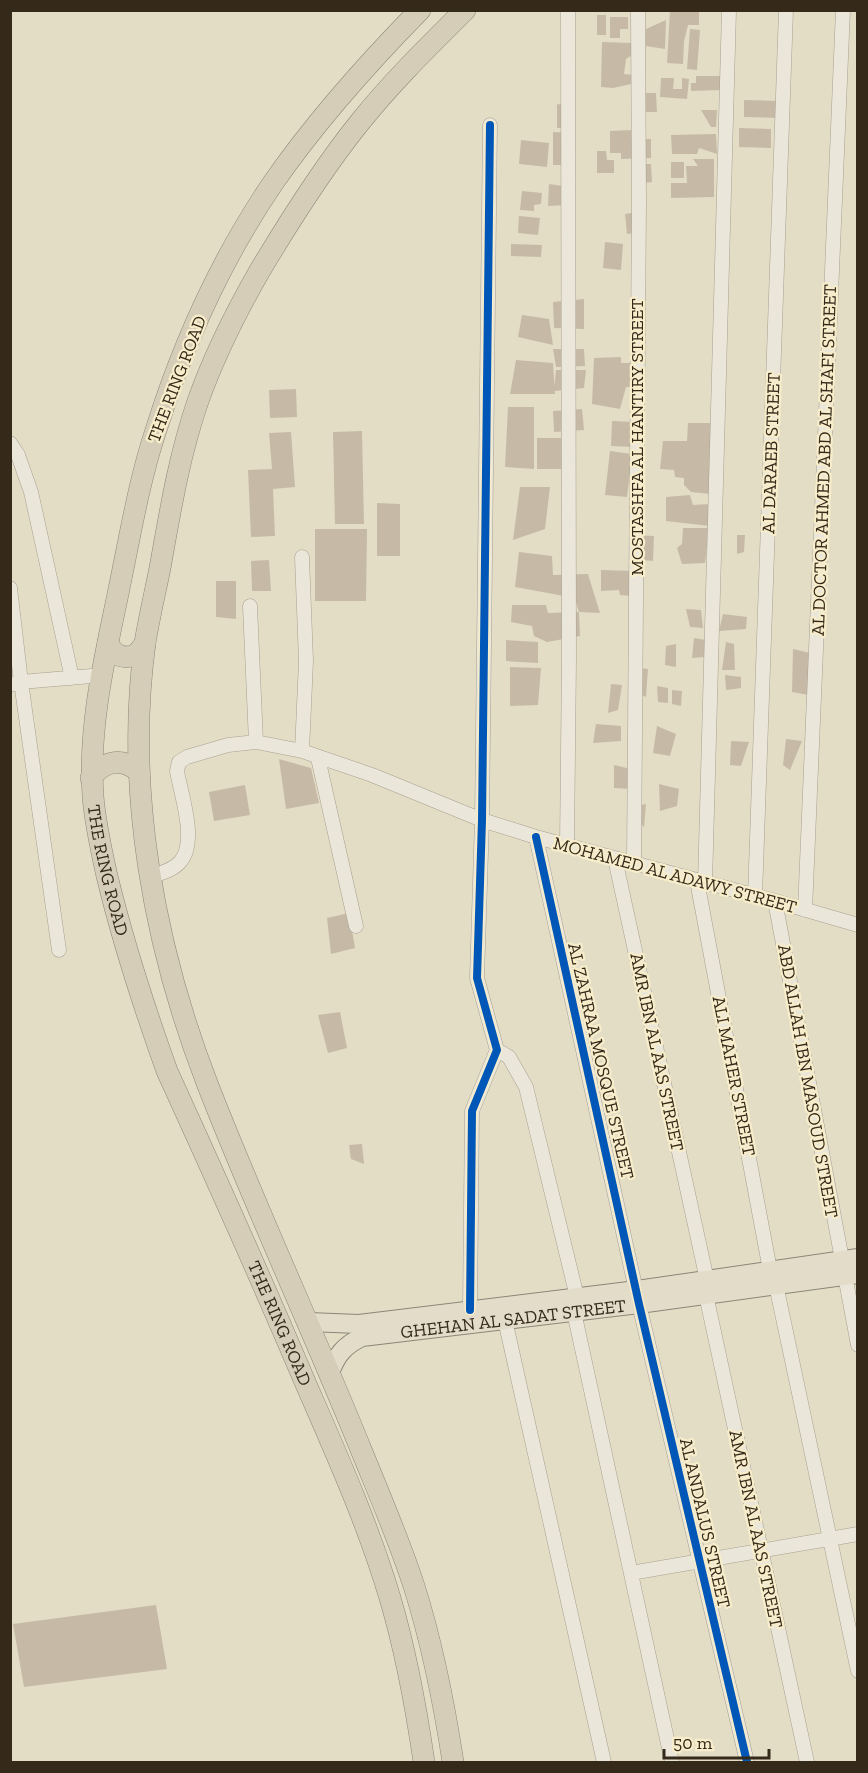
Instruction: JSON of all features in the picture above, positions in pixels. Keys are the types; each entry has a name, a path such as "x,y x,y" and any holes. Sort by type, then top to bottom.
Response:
{"highway":[{"name":"THE RING ROAD","path":"420,10 370,63 294,154 252,216 216,282 180,363 155,432 144,472 93,726 92,778 96,822 111,890 151,1026 167,1071 288,1341 372,1544 405,1654 424,1762"},
{"name":"THE RING ROAD","path":"453,1762 437,1673 414,1585 399,1542 330,1372 235,1152 193,1044 171,969 151,877 139,772 145,644 181,459 199,397 228,329 292,216 340,148 383,95 465,10"},
{"path":"108,643 116,654 123,657 136,655 145,644"},
{"path":"92,778 102,766 110,763 126,763 139,772"}],"main road":[{"name":"GHEHAN AL SADAT STREET","path":"308,1322 359,1324 470,1310 575,1305 850,1267"},
{"name":"GHEHAN AL SADAT STREET","path":"330,1372 341,1350 350,1342 362,1337 505,1320 575,1305"}],"street":[{"path":"567,846 568,10"},
{"name":"MOSTASHFA AL HANTIRY STREET","path":"634,864 639,203 638,10"},
{"name":"ALI MAHER STREET","path":"729,10 701,882 773,1278 858,1671"},
{"name":"AL DARAEB STREET","path":"755,896 786,10"},
{"name":"AL DOCTOR AHMED ABD AL SHAFI STREET","path":"805,910 843,10"},
{"path":"470,1310 472,1111 497,1050 477,978 482,820 490,125"},
{"path":"10,443 27,475 72,678"},
{"path":"302,557 306,661 302,751"},
{"path":"10,588 16,683 59,950"},
{"path":"250,606 256,742"},
{"path":"16,683 103,675"},
{"name":"MOHAMED AL ADAWY STREET","path":"151,877 179,864 188,849 188,831 177,771 179,762 187,757 228,745 256,742 302,751 482,820 536,837 775,901 858,926"},
{"path":"318,758 356,926"},
{"name":"AL ZAHRAA MOSQUE STREET","path":"536,837 638,1297"},
{"name":"AMR IBN AL AAS STREET","path":"615,859 807,1762"},
{"name":"ABD ALLAH IBN MASOUD STREET","path":"775,901 850,1267 858,1345"},
{"path":"497,1050 509,1057 526,1087 575,1305 672,1762"},
{"name":"AL ANDALUS STREET","path":"638,1297 698,1562 747,1762"},
{"path":"505,1320 604,1762"},
{"path":"631,1573 858,1534"}],"building":[{"path":"670,10 699,10 699,25 688,25 684,41 683,64 667,63"},
{"path":"597,15 606,15 606,35 597,35"},
{"path":"610,17 628,17 628,29 620,29 620,38 610,38"},
{"path":"666,20 665,49 646,46 646,29"},
{"path":"690,29 700,30 697,70 687,69"},
{"path":"602,42 632,43 632,55 626,59 624,74 633,75 631,84 613,88 601,87"},
{"path":"696,76 721,76 721,90 691,91 691,83 696,83"},
{"path":"661,78 674,78 673,89 682,89 682,78 689,79 687,99 660,97"},
{"path":"644,93 656,93 657,112 645,112"},
{"path":"744,100 779,101 779,118 744,117"},
{"path":"557,104 572,106 571,128 557,128"},
{"path":"701,110 717,110 716,127 711,127"},
{"path":"739,128 771,129 771,148 739,147"},
{"path":"631,130 631,139 651,139 651,158 621,159 621,153 610,153 610,131"},
{"path":"553,132 573,133 572,165 553,165"},
{"path":"716,134 717,154 699,148 697,154 672,154 671,135"},
{"path":"521,140 549,143 547,167 519,164"},
{"path":"597,151 606,151 607,160 614,160 614,173 597,173"},
{"path":"693,159 714,159 714,197 671,198 671,183 687,183 686,166 698,166"},
{"path":"671,162 684,162 684,178 671,178"},
{"path":"644,164 651,164 652,182 643,183 646,177"},
{"path":"549,184 569,187 569,205 548,206"},
{"path":"522,191 542,193 541,204 534,205 534,211 520,210"},
{"path":"632,213 634,233 627,234 625,214"},
{"path":"519,216 540,218 538,235 518,233"},
{"path":"605,242 623,244 621,270 603,268"},
{"path":"511,244 542,245 541,257 511,256"},
{"path":"584,299 584,329 554,328 553,302"},
{"path":"522,315 549,319 553,345 518,337"},
{"path":"553,349 584,349 585,366 556,367"},
{"path":"621,357 621,363 643,363 642,387 626,387 620,409 592,404 594,358"},
{"path":"516,360 553,363 555,394 510,394"},
{"path":"556,370 586,370 584,388 554,391"},
{"path":"296,389 297,417 270,418 269,390"},
{"path":"508,407 534,407 534,469 505,467"},
{"path":"582,409 584,430 554,432 553,411"},
{"path":"612,421 634,422 633,447 611,446"},
{"path":"688,423 713,423 710,494 691,492 684,485 684,478 675,477 674,470 660,469 663,441 687,441"},
{"path":"362,431 364,524 335,524 333,432"},
{"path":"291,432 295,487 273,489 275,536 251,537 248,470 272,469 269,433"},
{"path":"537,438 566,438 566,469 537,469"},
{"path":"610,451 632,454 627,497 605,495"},
{"path":"520,487 550,487 545,529 513,540"},
{"path":"690,495 693,505 710,504 710,526 666,521 666,497"},
{"path":"377,503 400,504 400,556 377,556"},
{"path":"683,528 709,528 705,563 682,564 677,548 682,544"},
{"path":"315,529 367,529 366,601 315,601"},
{"path":"631,535 654,536 653,561 631,559"},
{"path":"737,535 745,535 744,552 737,554"},
{"path":"519,552 552,556 553,575 588,574 600,613 579,612 575,598 515,587"},
{"path":"269,560 271,591 252,591 251,561"},
{"path":"601,570 634,571 631,596 620,595 619,590 601,591"},
{"path":"216,581 236,581 236,619 216,617"},
{"path":"512,605 546,605 548,613 579,612 580,636 547,642 534,636 532,626 511,622"},
{"path":"686,609 701,610 703,628 690,627"},
{"path":"723,614 747,617 746,629 719,631"},
{"path":"694,638 706,640 705,657 692,658"},
{"path":"506,640 538,642 538,663 506,661"},
{"path":"726,642 734,644 735,670 722,670"},
{"path":"676,644 676,667 665,665 666,646"},
{"path":"793,649 810,653 808,695 792,692"},
{"path":"510,667 541,668 538,705 510,706"},
{"path":"641,668 648,669 646,697 640,694"},
{"path":"725,675 741,677 741,688 726,690"},
{"path":"611,684 622,685 618,710 608,713"},
{"path":"657,686 668,688 668,703 658,702"},
{"path":"672,690 682,691 681,706 672,704"},
{"path":"596,724 621,726 621,741 593,743"},
{"path":"657,726 676,734 670,756 653,753"},
{"path":"786,739 802,741 790,770 783,765"},
{"path":"731,741 749,742 741,766 730,765"},
{"path":"279,759 311,768 319,803 286,809"},
{"path":"614,765 631,769 631,789 614,788"},
{"path":"659,784 679,789 677,806 660,811"},
{"path":"245,785 250,815 214,821 209,792"},
{"path":"646,804 644,827 637,820 637,806"},
{"path":"349,913 355,948 331,954 327,918"},
{"path":"340,1012 347,1048 328,1053 318,1015"},
{"path":"362,1144 364,1164 351,1159 349,1145"},
{"path":"156,1605 167,1669 24,1687 13,1624"}],"cycle path":[{"path":"470,1310 472,1111 497,1050 477,978 482,820 490,125"},
{"path":"536,837 639,1304 747,1762"}]}
